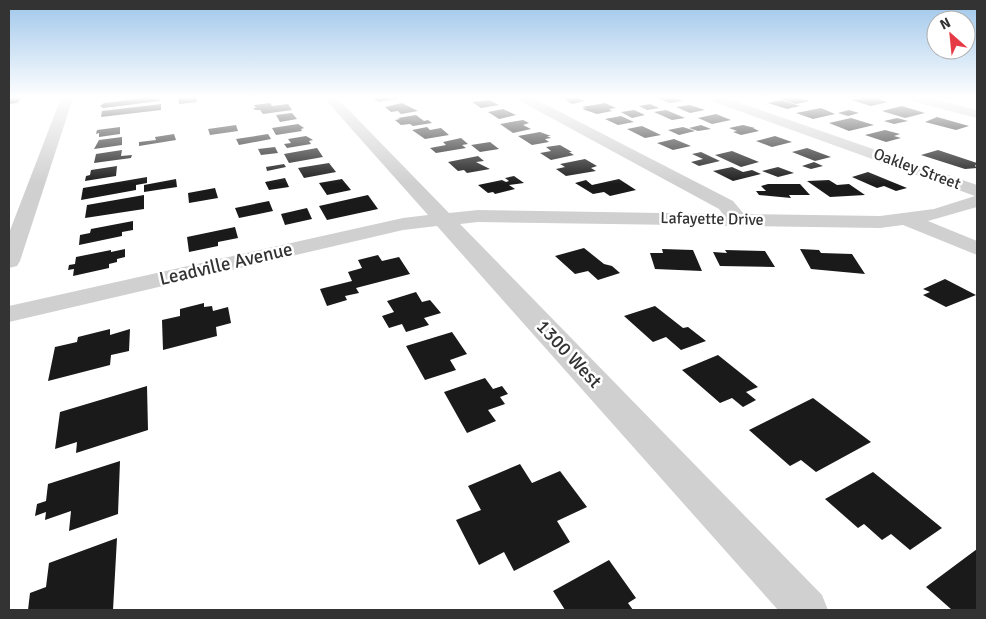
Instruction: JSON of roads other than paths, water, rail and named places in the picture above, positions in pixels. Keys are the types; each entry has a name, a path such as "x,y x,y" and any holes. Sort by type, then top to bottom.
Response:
{"street":[{"path":"9,261 57,127"},
{"name":"1300 West","path":"357,127 807,610"},
{"path":"579,127 726,205 738,219"},
{"name":"Oakley Street","path":"796,127 977,191"},
{"name":"Lafayette Drive","path":"443,219 478,216 855,222 906,219 937,214 977,201"},
{"name":"Leadville Avenue","path":"9,314 403,224 443,219"},
{"path":"906,219 977,249"}]}
